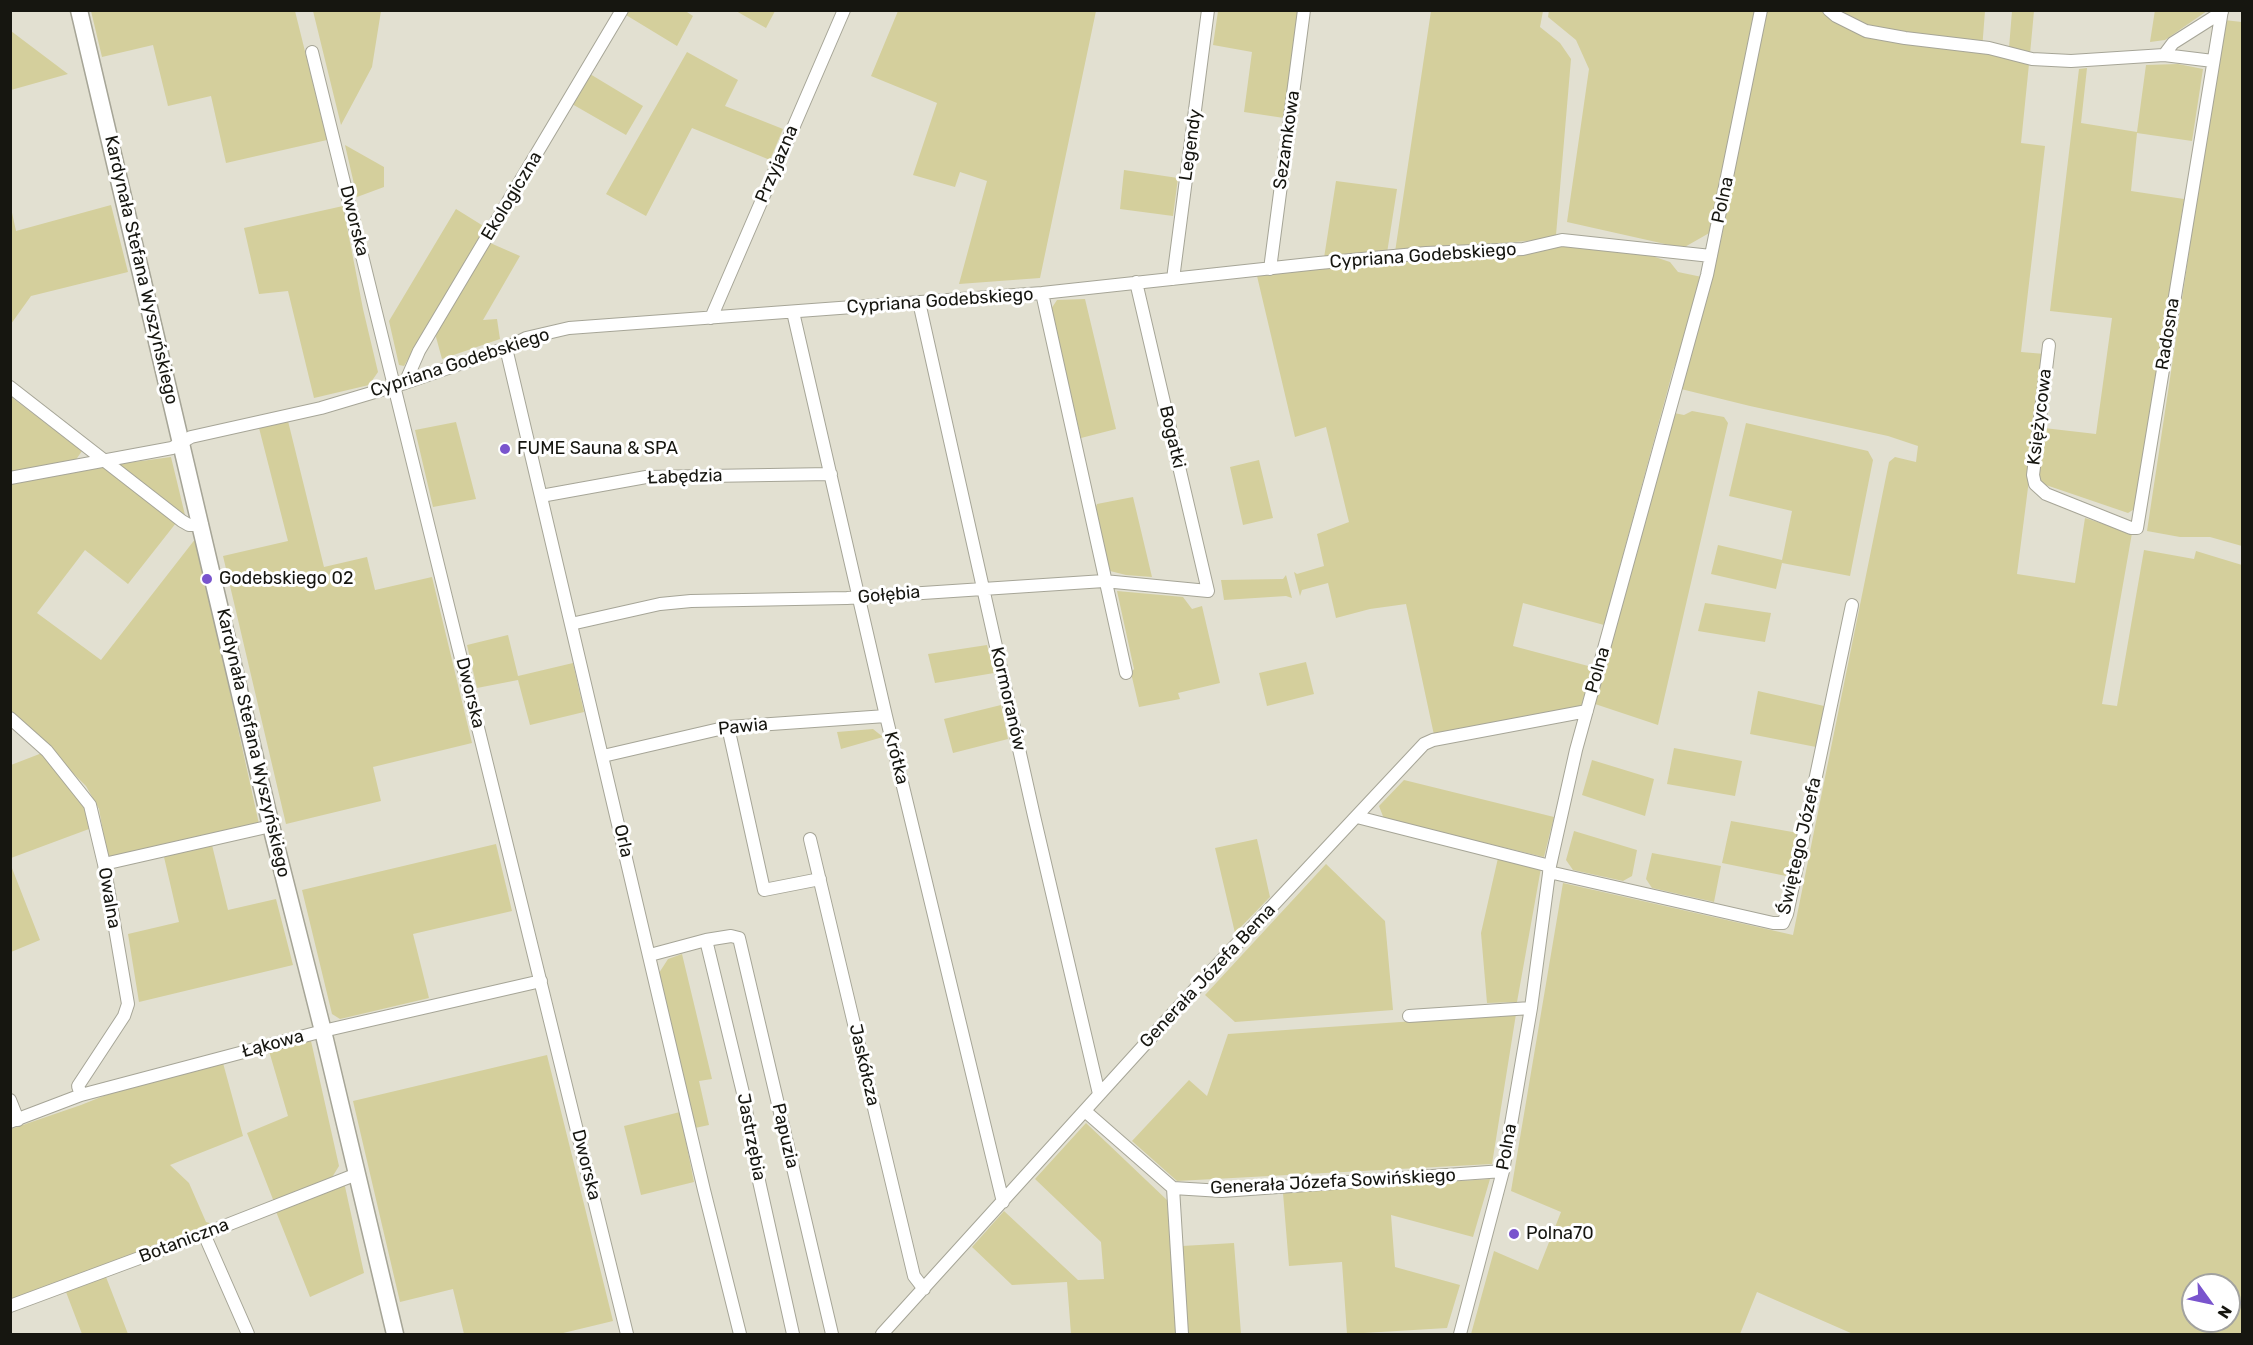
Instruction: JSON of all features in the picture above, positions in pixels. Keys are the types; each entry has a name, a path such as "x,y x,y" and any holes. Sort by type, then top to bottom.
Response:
{"main road":[{"name":"Kardynała Stefana Wyszyńskiego","path":"79,10 271,826 324,1031 395,1335"}],"street":[{"name":"Ekologiczna","path":"399,384 622,10"},
{"name":"Przyjazna","path":"711,318 844,10"},
{"name":"Legendy","path":"1173,279 1208,10"},
{"name":"Sezamkowa","path":"1270,269 1304,10"},
{"name":"Polna","path":"1460,1335 1503,1171 1531,1008 1549,869 1587,711 1711,256 1761,10"},
{"path":"1829,10 1866,31 1989,48 2032,59 2072,61 2164,55 2212,61"},
{"path":"2164,55 2173,44 2222,11"},
{"name":"Radosna","path":"2137,528 2222,11"},
{"name":"Dworska","path":"312,52 399,384 627,1335"},
{"name":"Cypriana Godebskiego","path":"10,478 172,448 191,437 321,408 506,348 526,338 569,328 1042,293 1426,254 1522,249 1562,240 1711,256"},
{"name":"Bogatki","path":"1136,282 1208,591"},
{"path":"1042,293 1126,673"},
{"name":"Kormoranów","path":"919,302 1034,816 1100,1094"},
{"name":"Krótka","path":"793,312 886,716 1003,1202"},
{"name":"Księżycowa","path":"2049,345 2033,475 2035,484 2046,494 2131,528 2137,528"},
{"name":"Orla","path":"506,348 740,1335"},
{"path":"10,387 182,521 189,525 202,525"},
{"name":"Łabędzia","path":"541,496 646,477 831,474"},
{"name":"Gołębia","path":"571,624 660,604 691,601 859,597 1104,581 1208,591"},
{"name":"Świętego Józefa","path":"1549,869 1773,923 1783,922 1788,914 1852,605"},
{"name":"Generała Józefa Bema","path":"882,1335 1204,978 1424,744 1433,740 1587,711"},
{"name":"Pawia","path":"603,756 728,727 886,716"},
{"name":"Owalna","path":"10,718 47,751 90,805 104,864 128,1004 124,1016 78,1086 81,1095"},
{"path":"728,727 764,890 820,879"},
{"path":"1357,817 1549,869"},
{"path":"104,864 271,826"},
{"name":"Jaskółcza","path":"810,839 915,1276 924,1289"},
{"name":"Papuzia","path":"706,940 730,936 740,938 832,1335"},
{"path":"650,955 706,940"},
{"name":"Jastrzębia","path":"706,940 743,1093 757,1172 793,1335"},
{"name":"Łąkowa","path":"14,1121 81,1095 324,1031 541,981"},
{"path":"1409,1016 1531,1008"},
{"path":"10,1100 14,1121"},
{"path":"1085,1111 1173,1188 1182,1335"},
{"name":"Generała Józefa Sowińskiego","path":"1173,1188 1222,1191 1503,1171"},
{"name":"Botaniczna","path":"10,1306 357,1174"},
{"path":"204,1234 248,1335"}],"shaded area":[{"path":"684,10 693,16 677,46 626,15 628,11"},
{"path":"1549,10 1756,11 1711,232 1683,248 1567,222 1589,69 1576,40 1548,17"},
{"path":"2155,10 2207,11 2165,40 2150,42"},
{"path":"91,11 295,11 327,140 226,163 211,96 168,106 153,45 102,57"},
{"path":"313,11 381,11 372,67 341,125"},
{"path":"736,11 775,11 766,28"},
{"path":"898,11 1096,11 1040,278 959,284 987,181 960,172 955,187 913,175 937,103 871,76"},
{"path":"1218,11 1299,11 1284,118 1244,112 1252,52 1213,45"},
{"path":"1431,11 1543,11 1540,27 1560,43 1571,59 1556,235 1538,240 1395,252"},
{"path":"1764,11 1985,11 1982,50 2029,64 2021,143 2045,146 2021,352 2045,354 2017,574 2075,583 2085,518 2132,533 2102,704 2117,706 2144,550 2194,559 2196,551 2242,565 2242,1334 1853,1334 1757,1292 1740,1334 1471,1334 1494,1251 1538,1270 1561,1212 1511,1191 1563,883 1793,935 1889,462 1895,457 1916,462 1918,446 1888,436 1681,389 1721,240"},
{"path":"2012,11 2034,11 2030,54 2009,48"},
{"path":"2224,20 2242,22 2242,546 2210,537 2180,537 2147,531"},
{"path":"11,31 68,74 11,90"},
{"path":"687,52 738,80 725,106 783,129 770,160 692,128 646,216 606,194"},
{"path":"2178,64 2203,69 2192,141 2137,133 2131,191 2184,199 2136,508 2128,513 2043,484 2038,476 2044,428 2096,434 2112,318 2050,311 2079,69 2087,68 2081,123 2137,132 2146,65"},
{"path":"590,74 643,106 626,135 572,104"},
{"path":"345,145 384,167 384,187 357,197"},
{"path":"1124,170 1178,178 1173,216 1120,209"},
{"path":"1336,181 1397,189 1387,253 1324,258"},
{"path":"111,205 128,272 31,296 11,324 11,208 16,231"},
{"path":"343,206 378,372 369,385 314,398 288,291 259,294 244,228"},
{"path":"456,209 485,227 404,366 399,365 389,321"},
{"path":"488,242 520,256 483,320 497,319 500,339 442,359 436,337 437,328"},
{"path":"1565,246 1652,256 1670,262 1678,272 1702,277 1686,338 1673,370 1604,625 1523,603 1513,646 1592,667 1581,707 1434,735 1406,604 1370,609 1336,618 1328,583 1302,590 1300,596 1294,572 1297,574 1324,566 1317,534 1349,522 1326,427 1295,437 1257,276 1324,267 1541,251"},
{"path":"1085,299 1116,429 1081,438 1051,309 1057,300"},
{"path":"10,396 82,451 75,461 11,473"},
{"path":"1692,411 1724,417 1728,423 1658,725 1595,704 1674,413 1684,415"},
{"path":"288,421 324,567 367,557 375,590 432,577 472,743 373,767 381,801 286,824 223,556 288,541 259,428"},
{"path":"456,422 476,499 433,507 415,430"},
{"path":"1746,423 1868,451 1873,460 1850,576 1782,563 1776,589 1711,574 1718,545 1782,560 1792,511 1729,496"},
{"path":"171,457 185,515 119,464"},
{"path":"1259,460 1273,518 1243,525 1230,467"},
{"path":"102,466 176,523 128,584 85,550 37,613 101,660 196,538 259,824 108,859 99,809 86,786 11,712 11,484"},
{"path":"1133,497 1152,577 1110,571 1095,509 1097,504"},
{"path":"1286,575 1292,598 1286,596 1224,600 1221,580 1283,579"},
{"path":"1117,591 1183,597 1192,609 1202,606 1220,683 1178,693 1180,699 1139,707 1131,673 1134,669"},
{"path":"1705,603 1771,613 1765,642 1698,631"},
{"path":"508,635 518,676 573,663 584,712 530,725 518,680 477,688 467,645"},
{"path":"987,645 994,673 935,683 928,654"},
{"path":"1306,662 1314,694 1267,706 1259,673"},
{"path":"1758,691 1824,706 1816,747 1750,734"},
{"path":"1001,705 1008,739 953,753 944,719"},
{"path":"873,729 883,737 841,749 837,732"},
{"path":"1674,748 1742,761 1735,796 1667,784"},
{"path":"42,753 72,788 87,812 89,829 11,858 11,765"},
{"path":"1592,760 1654,779 1645,816 1582,795"},
{"path":"1404,780 1554,817 1544,857 1384,819 1379,806"},
{"path":"1731,821 1798,833 1791,877 1722,863"},
{"path":"1574,831 1637,850 1632,876 1623,881 1573,870 1566,860"},
{"path":"1257,839 1270,897 1235,933 1215,848"},
{"path":"496,844 512,911 413,934 429,998 340,1019 332,1014 302,890"},
{"path":"212,845 228,910 276,899 293,965 139,1002 128,934 179,922 164,857"},
{"path":"1652,853 1721,866 1714,902 1652,888 1646,879"},
{"path":"1498,858 1541,868 1517,1002 1487,1003 1481,933"},
{"path":"10,863 40,940 11,952 10,952"},
{"path":"1326,864 1385,921 1393,1010 1235,1022 1205,995"},
{"path":"682,954 712,1079 699,1081 709,1125 695,1128 659,973 668,959"},
{"path":"1516,1014 1492,1164 1177,1181 1132,1141 1189,1080 1207,1096 1228,1034"},
{"path":"311,1041 339,1166 331,1179 274,1202 247,1133 288,1116 269,1051"},
{"path":"547,1055 613,1321 559,1334 464,1334 453,1289 400,1302 353,1101"},
{"path":"223,1063 243,1136 170,1165 189,1183 206,1222 216,1225 11,1300 11,1129 116,1091"},
{"path":"680,1112 694,1182 641,1195 624,1126"},
{"path":"1086,1123 1167,1200 1177,1334 1071,1334 1067,1282 1012,1285 972,1247 1004,1211 1078,1280 1104,1279 1101,1242 1035,1179"},
{"path":"1490,1179 1473,1237 1391,1215 1395,1267 1460,1285 1447,1328 1347,1334 1342,1262 1289,1266 1283,1193"},
{"path":"344,1182 364,1273 310,1297 275,1209"},
{"path":"1234,1243 1241,1334 1188,1334 1182,1246"},
{"path":"106,1277 128,1334 82,1334 66,1292"}],"place":[{"name":"FUME Sauna & SPA","path":"505,449"},
{"name":"Godebskiego 02","path":"207,579"},
{"name":"Polna70","path":"1514,1234"}]}
